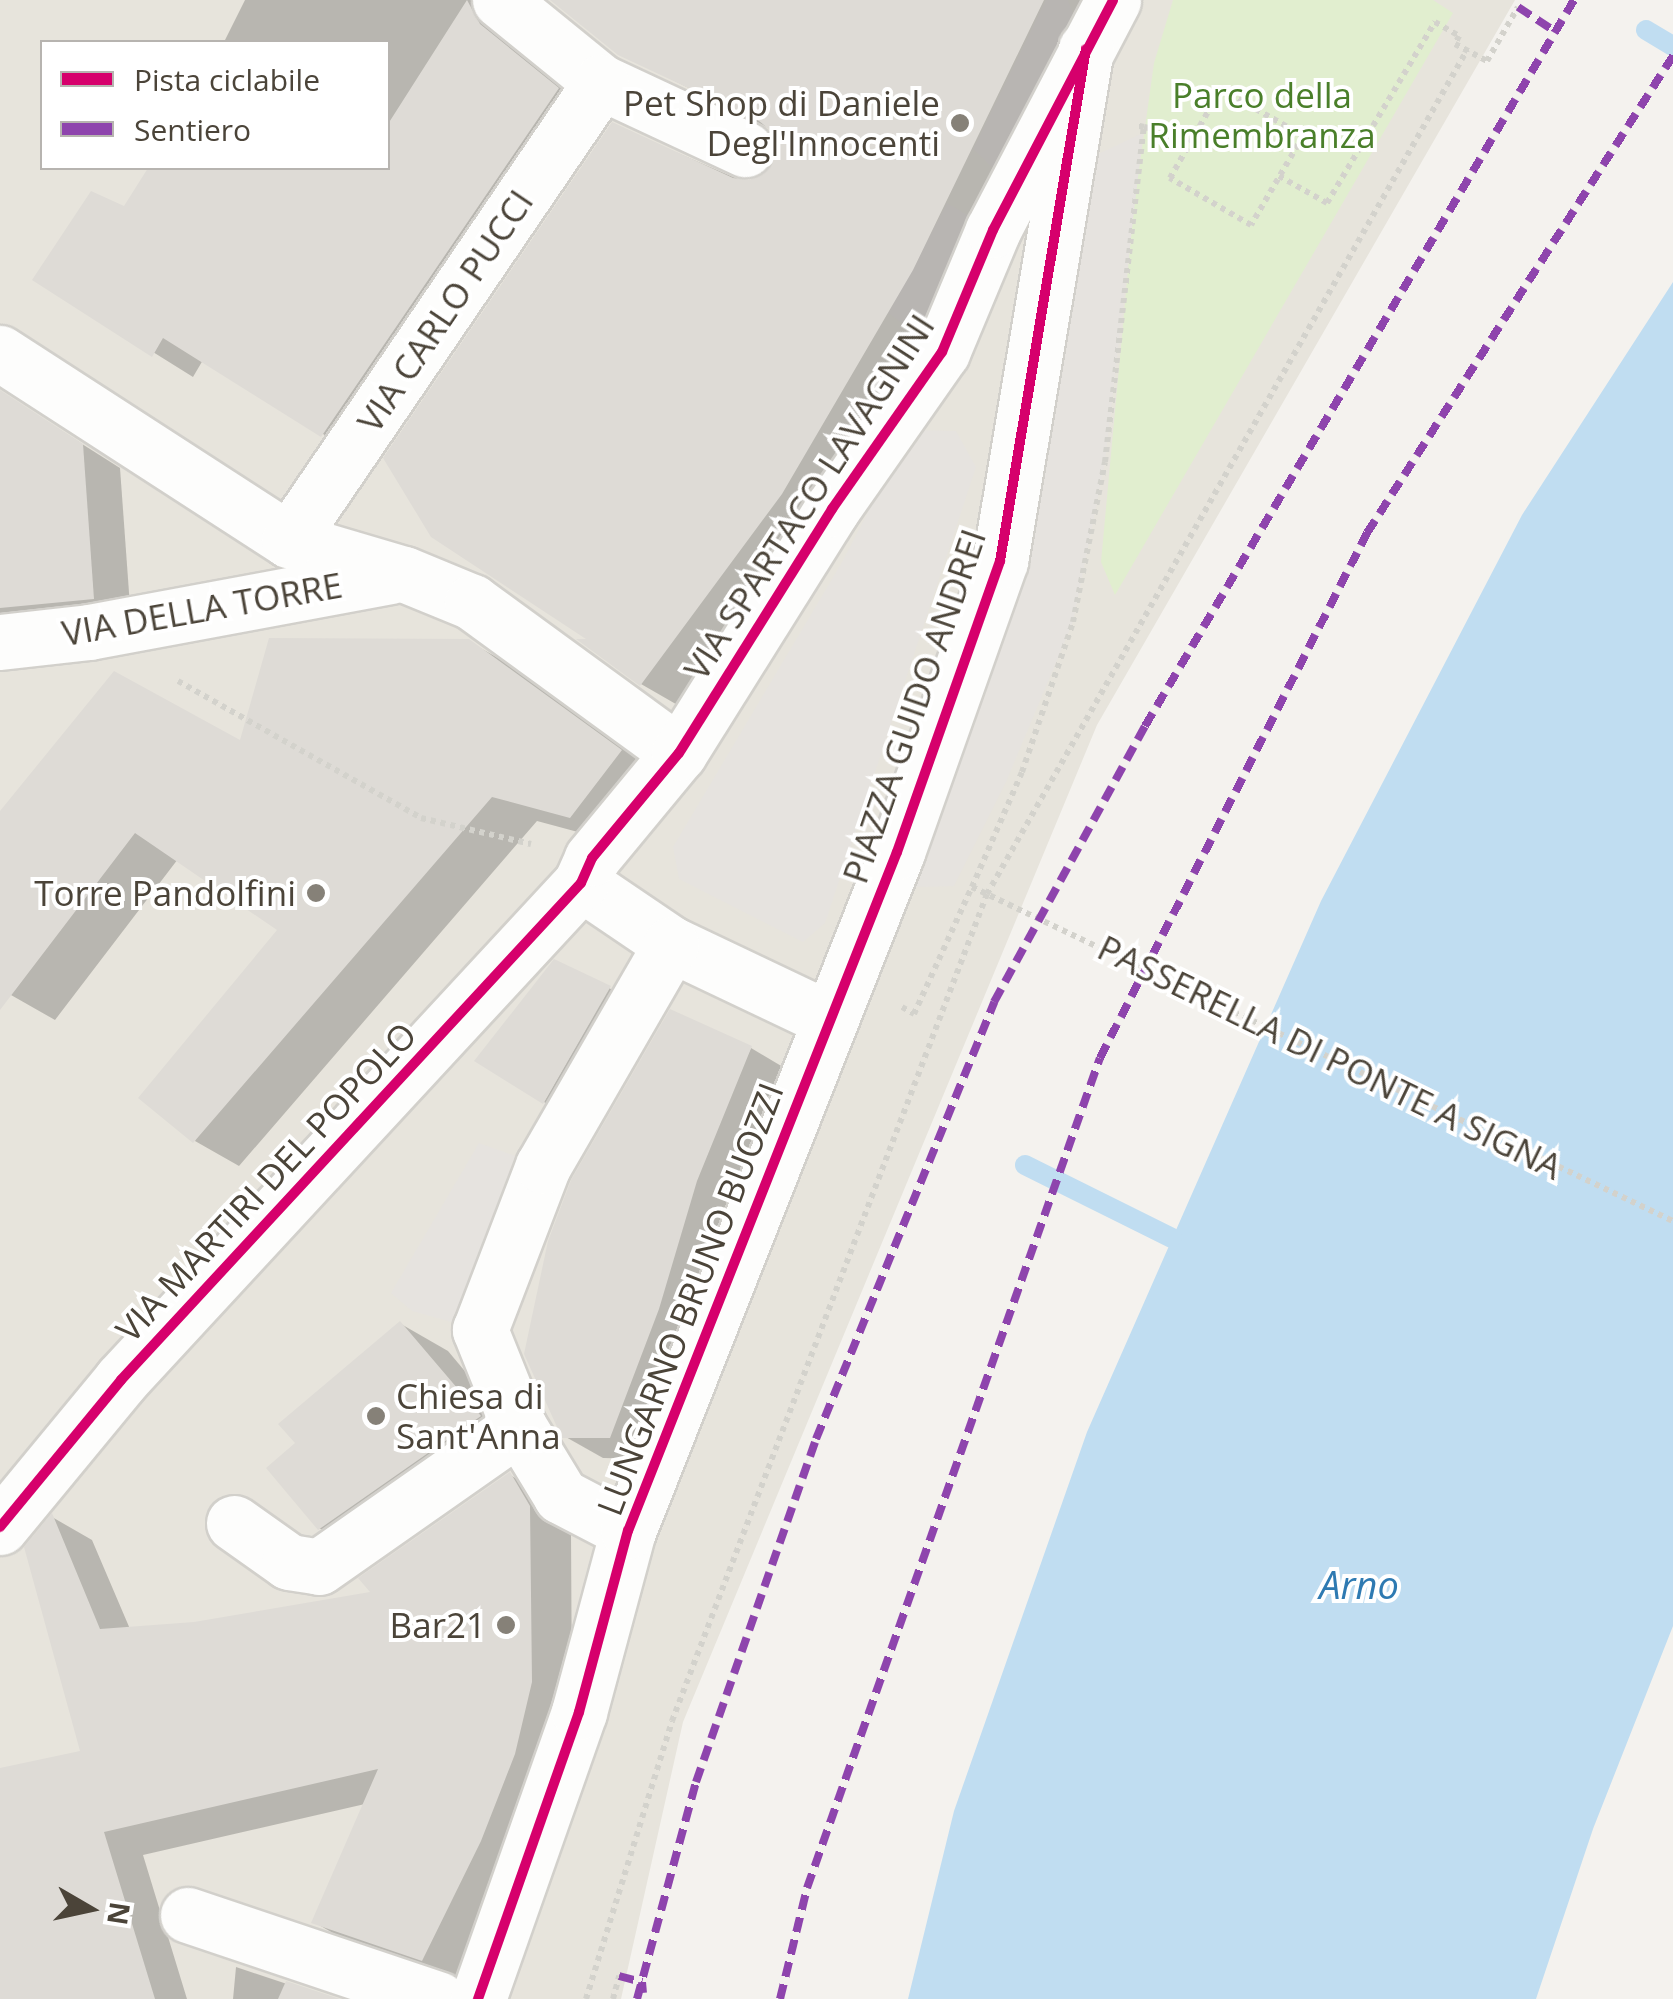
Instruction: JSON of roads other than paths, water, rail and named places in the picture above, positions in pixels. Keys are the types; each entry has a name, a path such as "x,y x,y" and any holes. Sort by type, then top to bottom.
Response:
{"street":[{"path":"500,0 601,82 745,149"},
{"name":"VIA SPARTACO LAVAGNINI","path":"586,870 679,753 832,509 942,352 994,230 1113,0"},
{"name":"PIAZZA GUIDO ANDREI","path":"828,1020 897,852 1000,561 1086,48"},
{"name":"VIA CARLO PUCCI","path":"289,540 601,82"},
{"path":"0,353 289,540 404,574 472,602 679,753"},
{"name":"VIA DELLA TORRE","path":"0,642 89,632 404,574"},
{"path":"586,870 671,944 828,1020"},
{"name":"VIA MARTIRI DEL POPOLO","path":"0,1527 121,1380 586,870"},
{"path":"628,1531 561,1496 519,1427 480,1330 543,1166 671,944"},
{"name":"LUNGARNO BRUNO BUOZZI","path":"478,1999 579,1712 628,1531 828,1020"},
{"path":"234,1523 290,1562 320,1567 519,1427"},
{"path":"188,1916 438,1999"}],"water":[{"name":"Arno","path":"1673,282 1673,1626 1593,1829 1536,1999 908,1999 954,1811 1087,1432 1321,901 1522,515"}],"waterway":[{"path":"1646,30 1673,46"},
{"path":"1025,1165 1172,1238"}],"place":[{"name":"Pet Shop di Daniele Degl'Innocenti","path":"960,123"},
{"name":"Torre Pandolfini","path":"316,893"},
{"name":"Chiesa di Sant'Anna","path":"376,1416"},
{"name":"Bar21","path":"506,1625"}],"park label":[{"name":"Parco della Rimembranza","path":"1262,115"}]}
